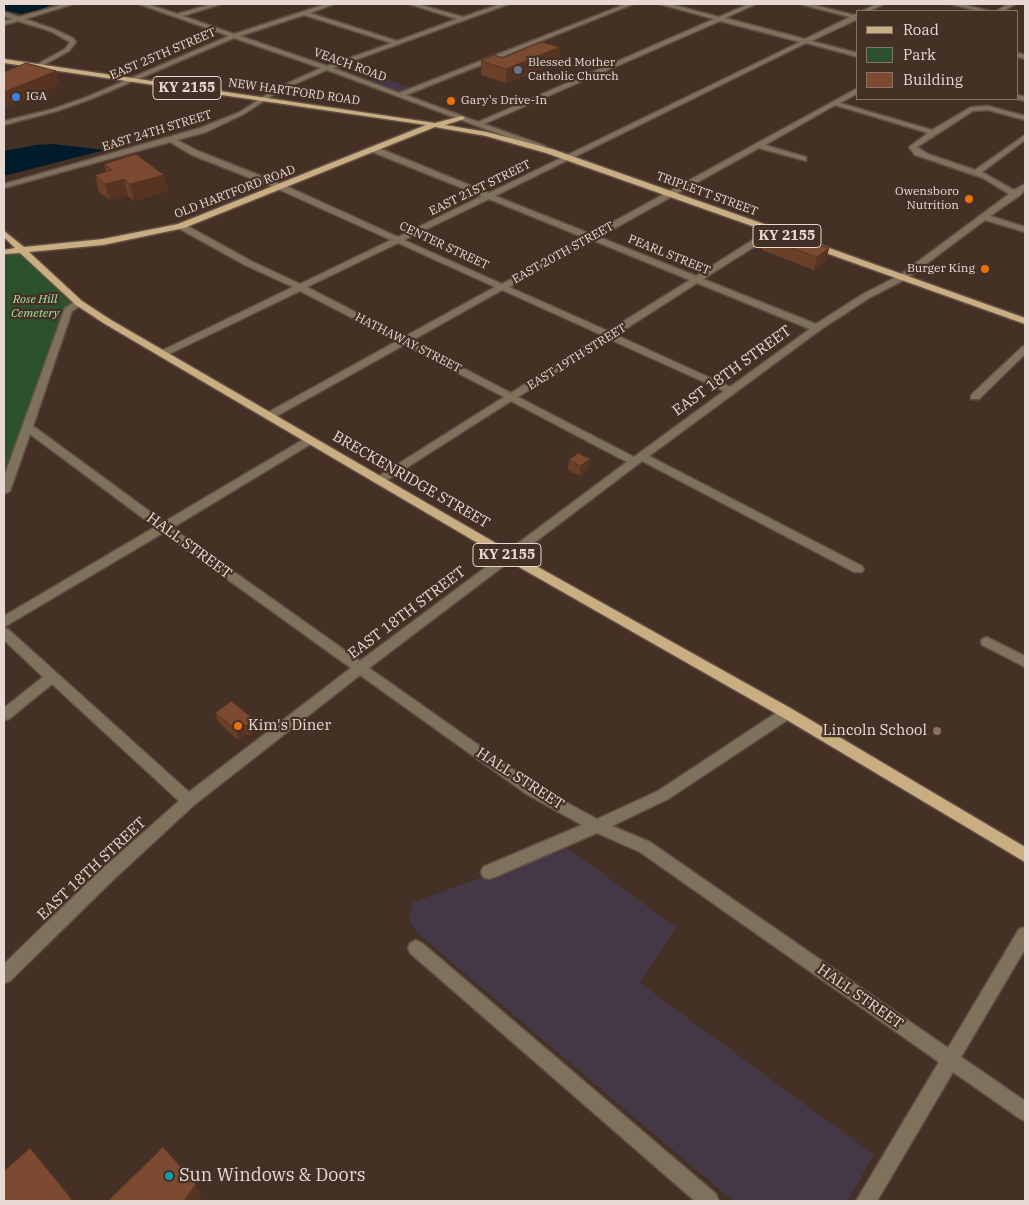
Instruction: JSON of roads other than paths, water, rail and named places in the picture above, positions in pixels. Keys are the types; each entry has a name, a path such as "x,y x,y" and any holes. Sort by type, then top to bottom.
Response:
{"main road":[{"name":"NEW HARTFORD ROAD","path":"4,60 436,125 494,136 549,151"},
{"name":"OLD HARTFORD ROAD","path":"4,252 112,240 181,226 281,187 373,148 458,117"},
{"name":"TRIPLETT STREET","path":"549,151 1025,321"},
{"name":"BRECKENRIDGE STREET","path":"4,233 79,303 162,354 509,556 788,713 1025,855"}],"street":[{"path":"4,23 70,4"},
{"name":"VEACH ROAD","path":"142,4 326,68 549,151"},
{"path":"177,16 218,4"},
{"name":"EAST 25TH STREET","path":"4,123 68,106 234,36 331,4"},
{"path":"412,4 462,19"},
{"name":"EAST 24TH STREET","path":"4,186 172,140 225,122 288,84 326,68 506,4"},
{"path":"400,95 630,4"},
{"path":"663,4 856,54"},
{"path":"479,124 753,4"},
{"path":"721,19 731,18 763,4"},
{"path":"804,4 856,16"},
{"path":"815,4 856,16"},
{"path":"867,10 881,4"},
{"path":"877,10 891,4"},
{"path":"954,4 981,10"},
{"path":"1001,10 1013,4"},
{"path":"304,13 398,43"},
{"path":"4,14 63,34 72,42 67,50 38,66"},
{"name":"EAST 21ST STREET","path":"162,354 806,42 815,40 856,17"},
{"name":"EAST 20TH STREET","path":"268,416 856,91"},
{"path":"834,103 933,132"},
{"path":"1021,191 976,172 925,156 915,150 914,145 967,111 976,108 995,110 1025,118"},
{"path":"976,172 1025,137"},
{"name":"CENTER STREET","path":"172,140 195,153 281,187 399,239 732,391"},
{"path":"758,145 803,159"},
{"name":"PEARL STREET","path":"373,148 817,328"},
{"name":"EAST 18TH STREET","path":"4,975 107,875 189,801 360,668 817,328 866,296 903,277 1021,191"},
{"path":"985,217 1025,230"},
{"name":"HATHAWAY STREET","path":"181,226 248,263 300,287 513,397 858,569"},
{"name":"EAST 19TH STREET","path":"380,480 611,336 774,231"},
{"path":"4,492 68,310 79,303"},
{"path":"975,397 1025,349"},
{"name":"HALL STREET","path":"27,427 163,527 533,791 597,826 645,847 1025,1112"},
{"path":"4,622 310,440"},
{"path":"4,632 189,801"},
{"path":"987,642 1025,662"},
{"path":"4,715 52,677"},
{"path":"489,872 597,826 663,795 788,713"},
{"path":"866,1201 1025,934"},
{"path":"416,948 709,1201"}],"water":[{"path":"4,4 54,4 21,14 4,10"},
{"path":"53,144 105,150 4,176 4,151"}],"place":[{"name":"Blessed Mother Catholic Church","path":"518,70"},
{"name":"IGA","path":"16,97"},
{"name":"Gary's Drive-In","path":"451,101"},
{"name":"Owensboro Nutrition","path":"969,199"},
{"name":"Burger King","path":"985,269"},
{"name":"Kim's Diner","path":"238,726"},
{"name":"Lincoln School","path":"937,731"},
{"name":"Sun Windows & Doors","path":"169,1176"}],"park label":[{"name":"Rose Hill Cemetery","path":"35,307"}]}
